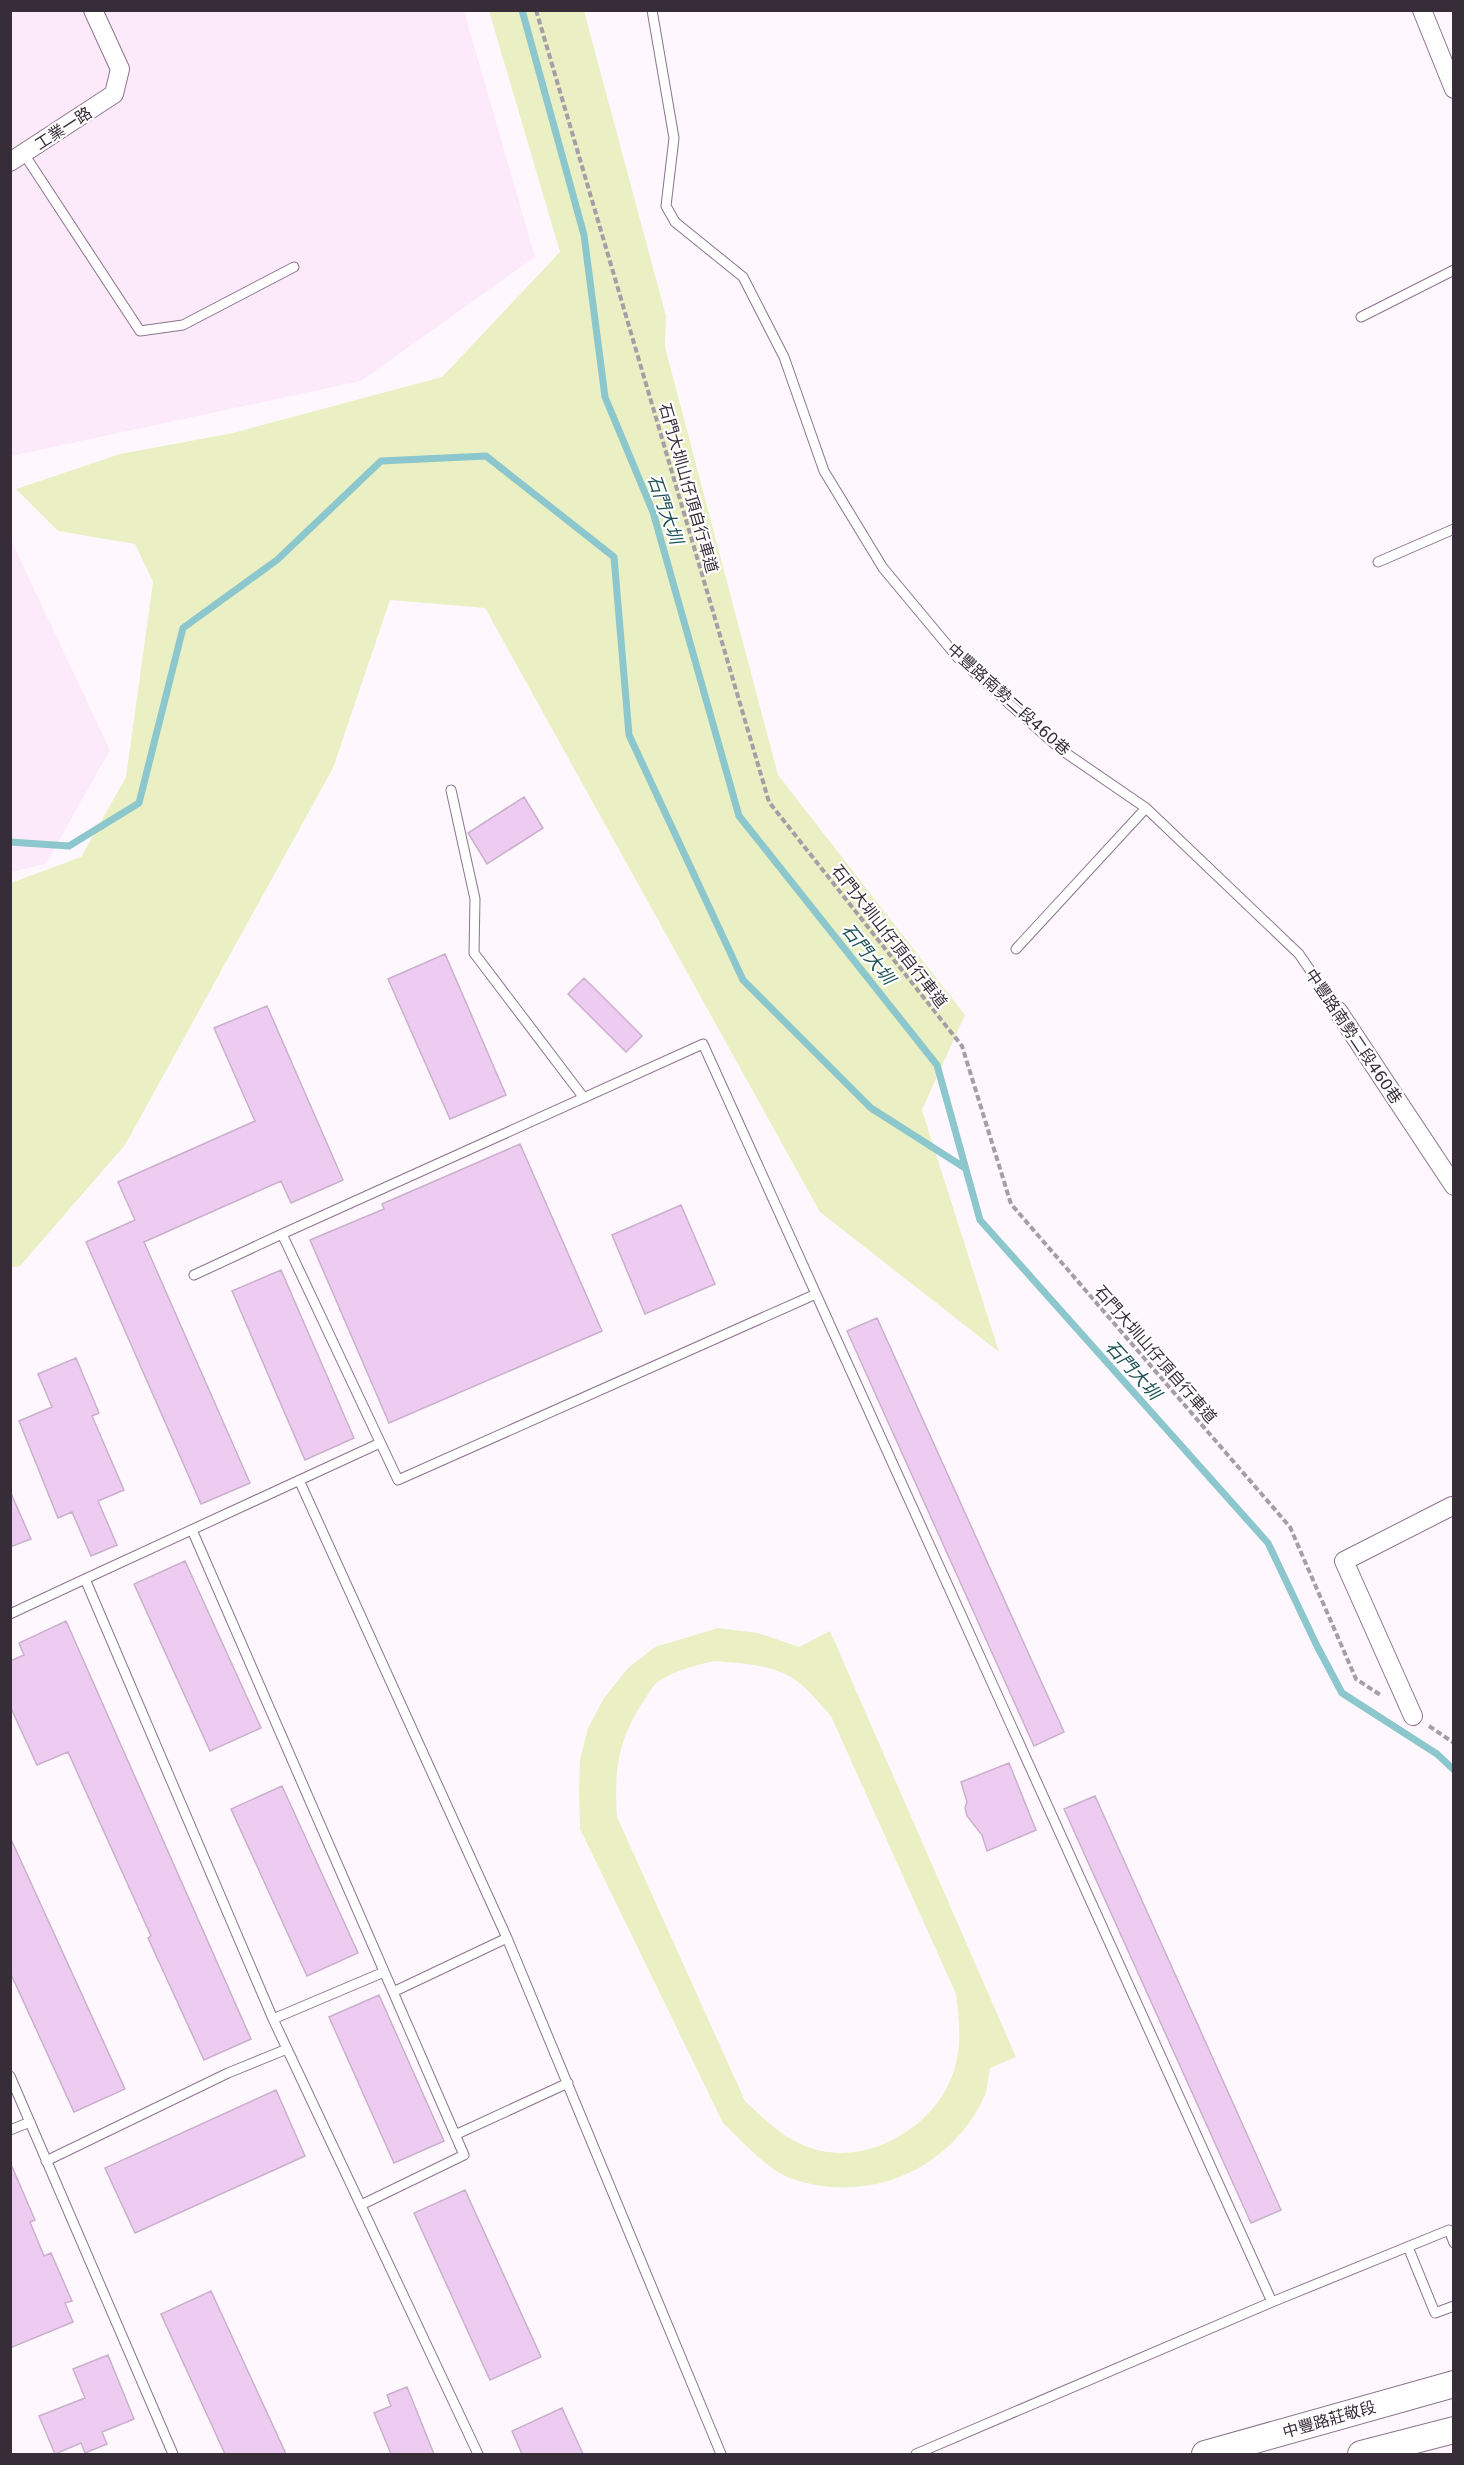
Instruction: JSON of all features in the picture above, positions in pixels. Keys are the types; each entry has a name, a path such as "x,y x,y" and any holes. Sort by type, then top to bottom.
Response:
{"main road":[{"name":"中豐路莊敬段","path":"1205,2454 1454,2384"},
{"path":"1361,2454 1415,2444 1454,2430"}],"street":[{"name":"工業一路","path":"17,158 114,94 120,69 93,10"},
{"path":"1422,10 1448,60 1454,89"},
{"name":"中豐路南勢二段460巷","path":"1338,1011 1454,1186"},
{"path":"1413,1716 1344,1561 1453,1506"}],"lane":[{"name":"中豐路南勢二段460巷","path":"652,10 674,138 666,206 675,222 743,277 784,357 824,471 883,568 958,658 1060,749 1146,808 1299,954 1338,1011"},
{"path":"17,158 140,332 183,325 294,267"},
{"path":"1361,317 1454,270"},
{"path":"1378,562 1454,530"},
{"path":"451,790 475,899 474,953 584,1098"},
{"path":"1016,949 1146,808"},
{"path":"194,1275 703,1044 1272,2302"},
{"path":"282,1234 398,1480 816,1294"},
{"path":"10,1614 380,1443"},
{"path":"299,1480 507,1938 721,2454"},
{"path":"192,1530 464,2155 361,2205"},
{"path":"85,1580 273,2019 478,2454"},
{"path":"393,1992 507,1938"},
{"path":"273,2019 384,1972"},
{"path":"46,2161 228,2073 288,2049"},
{"path":"10,2076 173,2454"},
{"path":"456,2135 568,2083"},
{"path":"10,2130 30,2122"},
{"path":"916,2454 1272,2302 1449,2230 1454,2243"},
{"path":"1408,2247 1435,2313 1454,2306"}],"path":[{"name":"石門大圳山仔頂自行車道","path":"536,10 769,802 962,1046 1011,1204 1290,1527 1356,1679 1454,1743"}],"shaded area":[{"path":"10,11 464,11 535,257 361,381 11,456"},
{"path":"10,538 110,750 46,864 11,872"}],"green space":[{"path":"489,11 584,11 666,316 665,347 778,775 965,1015 922,1110 999,1352 820,1212 485,608 390,600 333,768 125,1145 20,1266 11,1267 11,883 81,857 126,777 153,582 135,544 58,531 16,489 120,454 233,433 442,377 560,252"},
{"path":"718,1628 758,1633 799,1647 830,1631 1016,2057 990,2068 985,2095 970,2121 951,2144 929,2162 904,2175 877,2184 848,2187 819,2186 790,2178 763,2161 723,2123 580,1829 580,1760 588,1728 604,1698 628,1668 655,1647","holes":["715,1661 760,1666 785,1674 804,1687 831,1716 956,1994 959,2049 947,2088 934,2107 918,2123 878,2146 856,2152 833,2153 811,2148 784,2134 745,2101 617,1817 617,1769 623,1741 651,1689 659,1681 679,1671"]}],"building":[{"path":"524,797 543,828 487,864 468,833"},
{"path":"445,954 506,1095 450,1119 388,979"},
{"path":"584,978 642,1036 626,1052 568,994"},
{"path":"267,1006 343,1180 291,1203 281,1181 144,1242 250,1483 201,1504 86,1242 135,1220 118,1182 255,1121 214,1028"},
{"path":"520,1144 602,1331 389,1423 310,1240 384,1209 382,1204"},
{"path":"681,1205 715,1284 645,1314 612,1235"},
{"path":"281,1270 354,1438 305,1460 232,1291"},
{"path":"877,1318 1064,1732 1034,1746 847,1331"},
{"path":"76,1358 99,1413 92,1416 124,1490 98,1501 117,1545 91,1556 72,1512 58,1518 19,1421 52,1407 38,1374"},
{"path":"10,1491 31,1539 10,1547"},
{"path":"185,1561 261,1728 210,1751 134,1584"},
{"path":"66,1621 251,2039 204,2060 148,1938 151,1936 68,1752 37,1765 10,1706 10,1661 24,1655 19,1643"},
{"path":"1009,1763 1036,1830 987,1851 982,1835 967,1816 965,1808 967,1802 961,1782"},
{"path":"282,1786 358,1953 307,1976 231,1809"},
{"path":"1095,1796 1281,2210 1251,2223 1064,1809"},
{"path":"10,1837 125,2089 74,2112 10,1972"},
{"path":"379,1995 444,2141 394,2163 329,2017"},
{"path":"276,2090 305,2156 135,2233 105,2168"},
{"path":"10,2162 35,2220 30,2222 44,2256 51,2253 72,2301 65,2303 73,2322 10,2348"},
{"path":"465,2190 541,2357 490,2380 414,2213"},
{"path":"211,2291 286,2454 225,2454 161,2314"},
{"path":"108,2355 134,2419 102,2432 107,2444 85,2453 81,2443 55,2454 39,2416 85,2398 73,2369"},
{"path":"407,2387 434,2454 391,2454 374,2413 391,2406 387,2395"},
{"path":"562,2408 583,2454 522,2454 512,2431"}],"waterway":[{"name":"石門大圳","path":"522,10 584,235 605,397 653,512 739,816 937,1065 980,1220 1268,1543 1342,1693 1437,1754 1454,1770"},
{"path":"10,842 69,846 139,803 183,628 277,560 381,461 486,456 614,557 629,735 743,980 871,1108 965,1168"}]}
